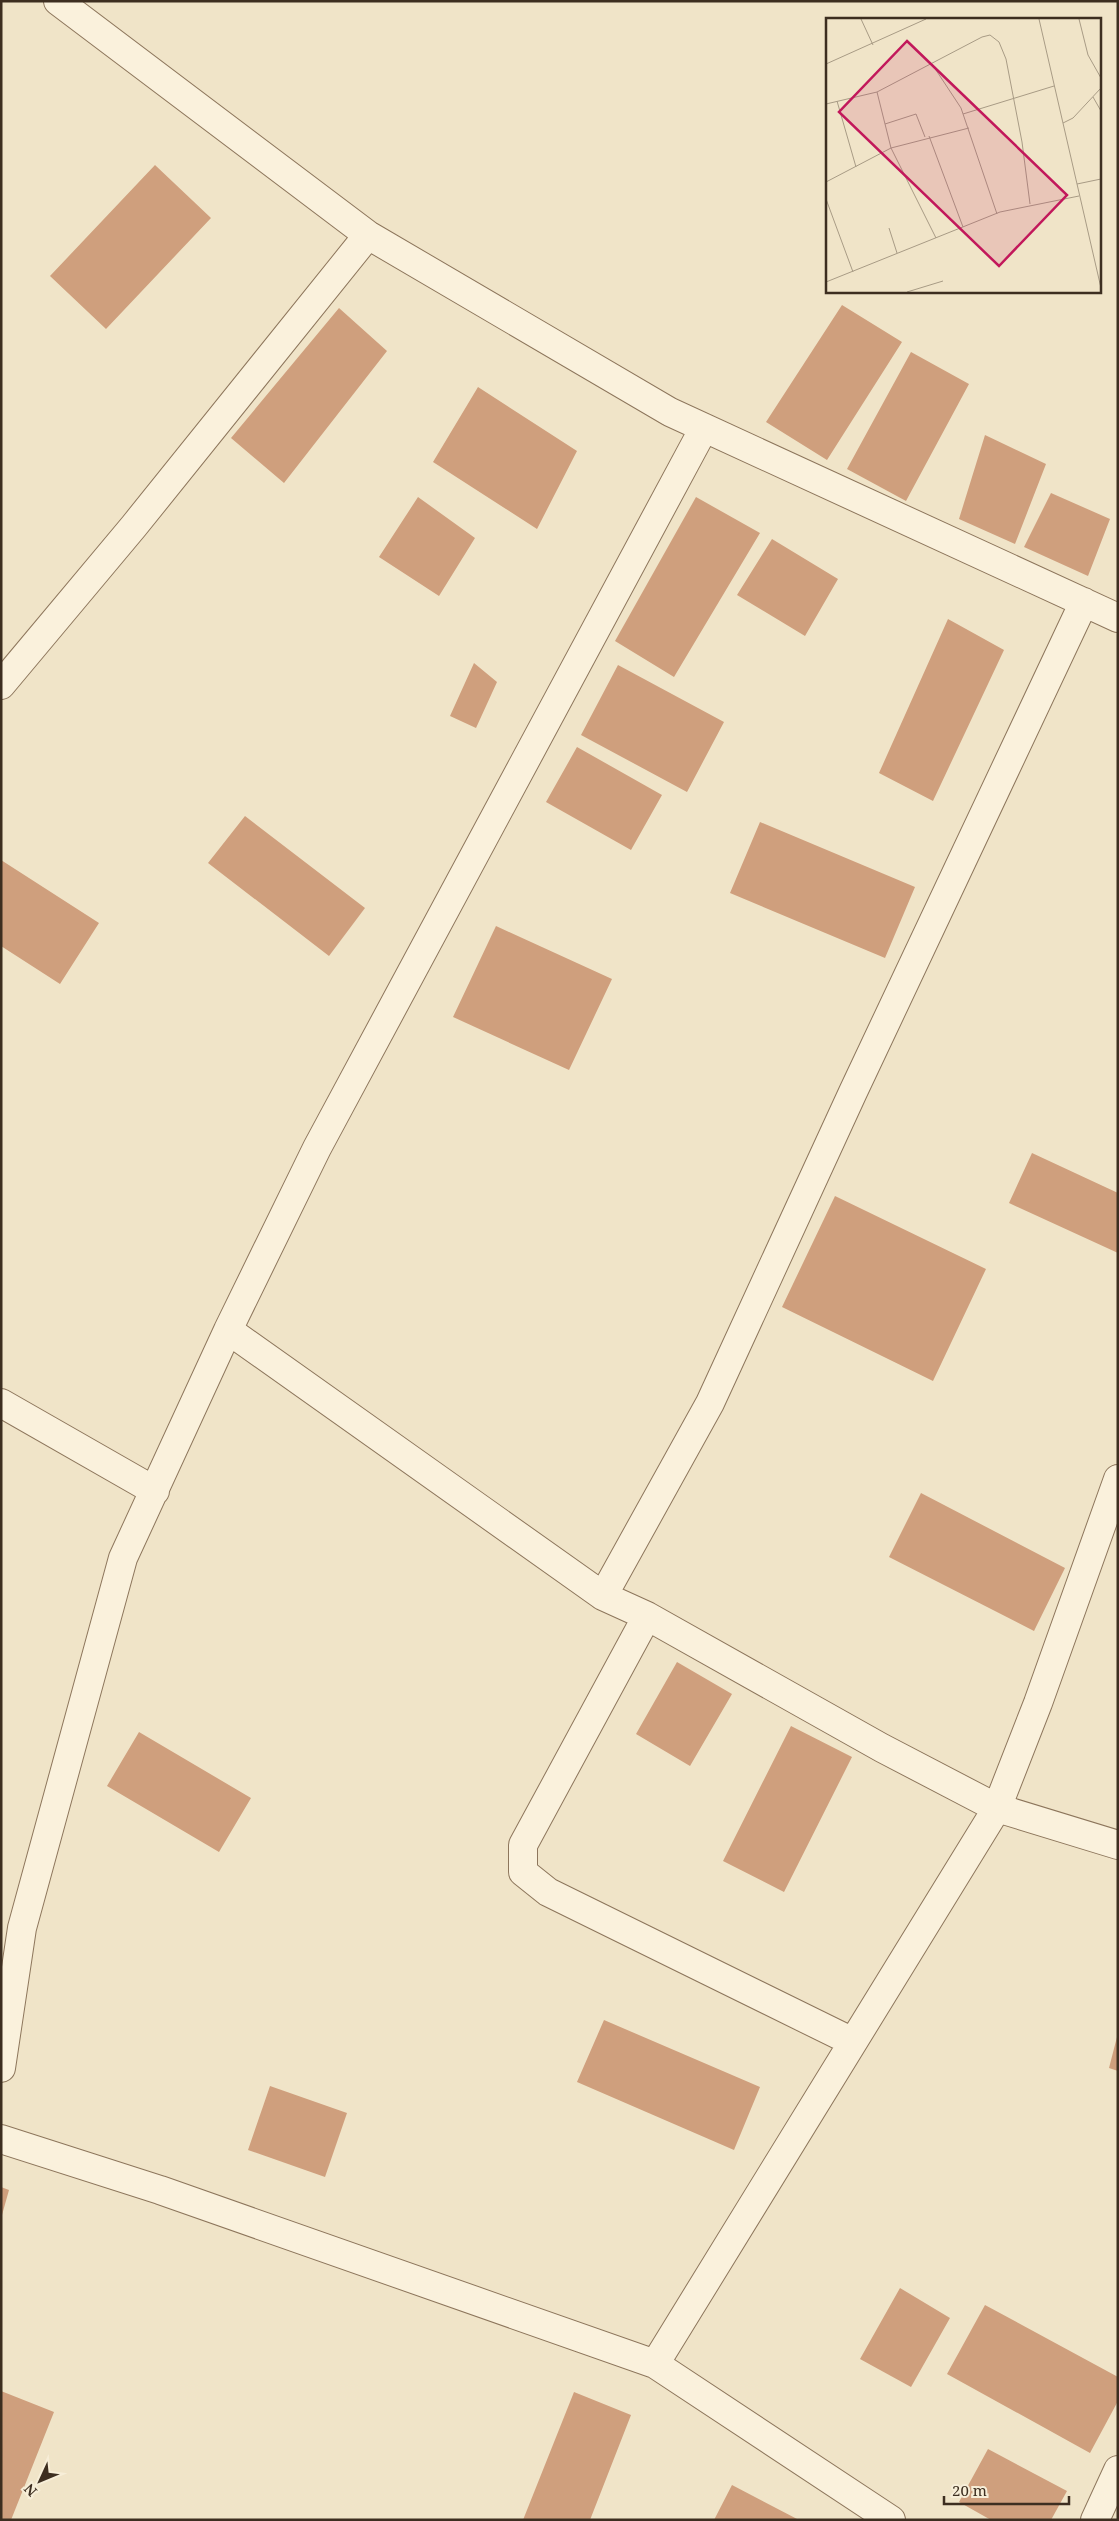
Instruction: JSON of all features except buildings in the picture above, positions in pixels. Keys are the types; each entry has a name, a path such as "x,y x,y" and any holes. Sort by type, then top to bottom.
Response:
{"street":[{"path":"58,1 368,235 670,412 1118,618"},
{"path":"1,685 134,526 368,235"},
{"path":"1,2068 22,1928 123,1558 228,1330 317,1148 704,428"},
{"path":"603,1596 710,1403 857,1084 1084,602"},
{"path":"228,1330 603,1596 647,1616 882,1748 997,1808 1118,1845"},
{"path":"1,1403 155,1491"},
{"path":"655,2364 997,1808 1038,1703 1118,1479"},
{"path":"647,1616 523,1845 523,1872 548,1892 853,2042"},
{"path":"1,2139 160,2190 655,2364 891,2520"},
{"path":"1096,2520 1118,2470"}]}
